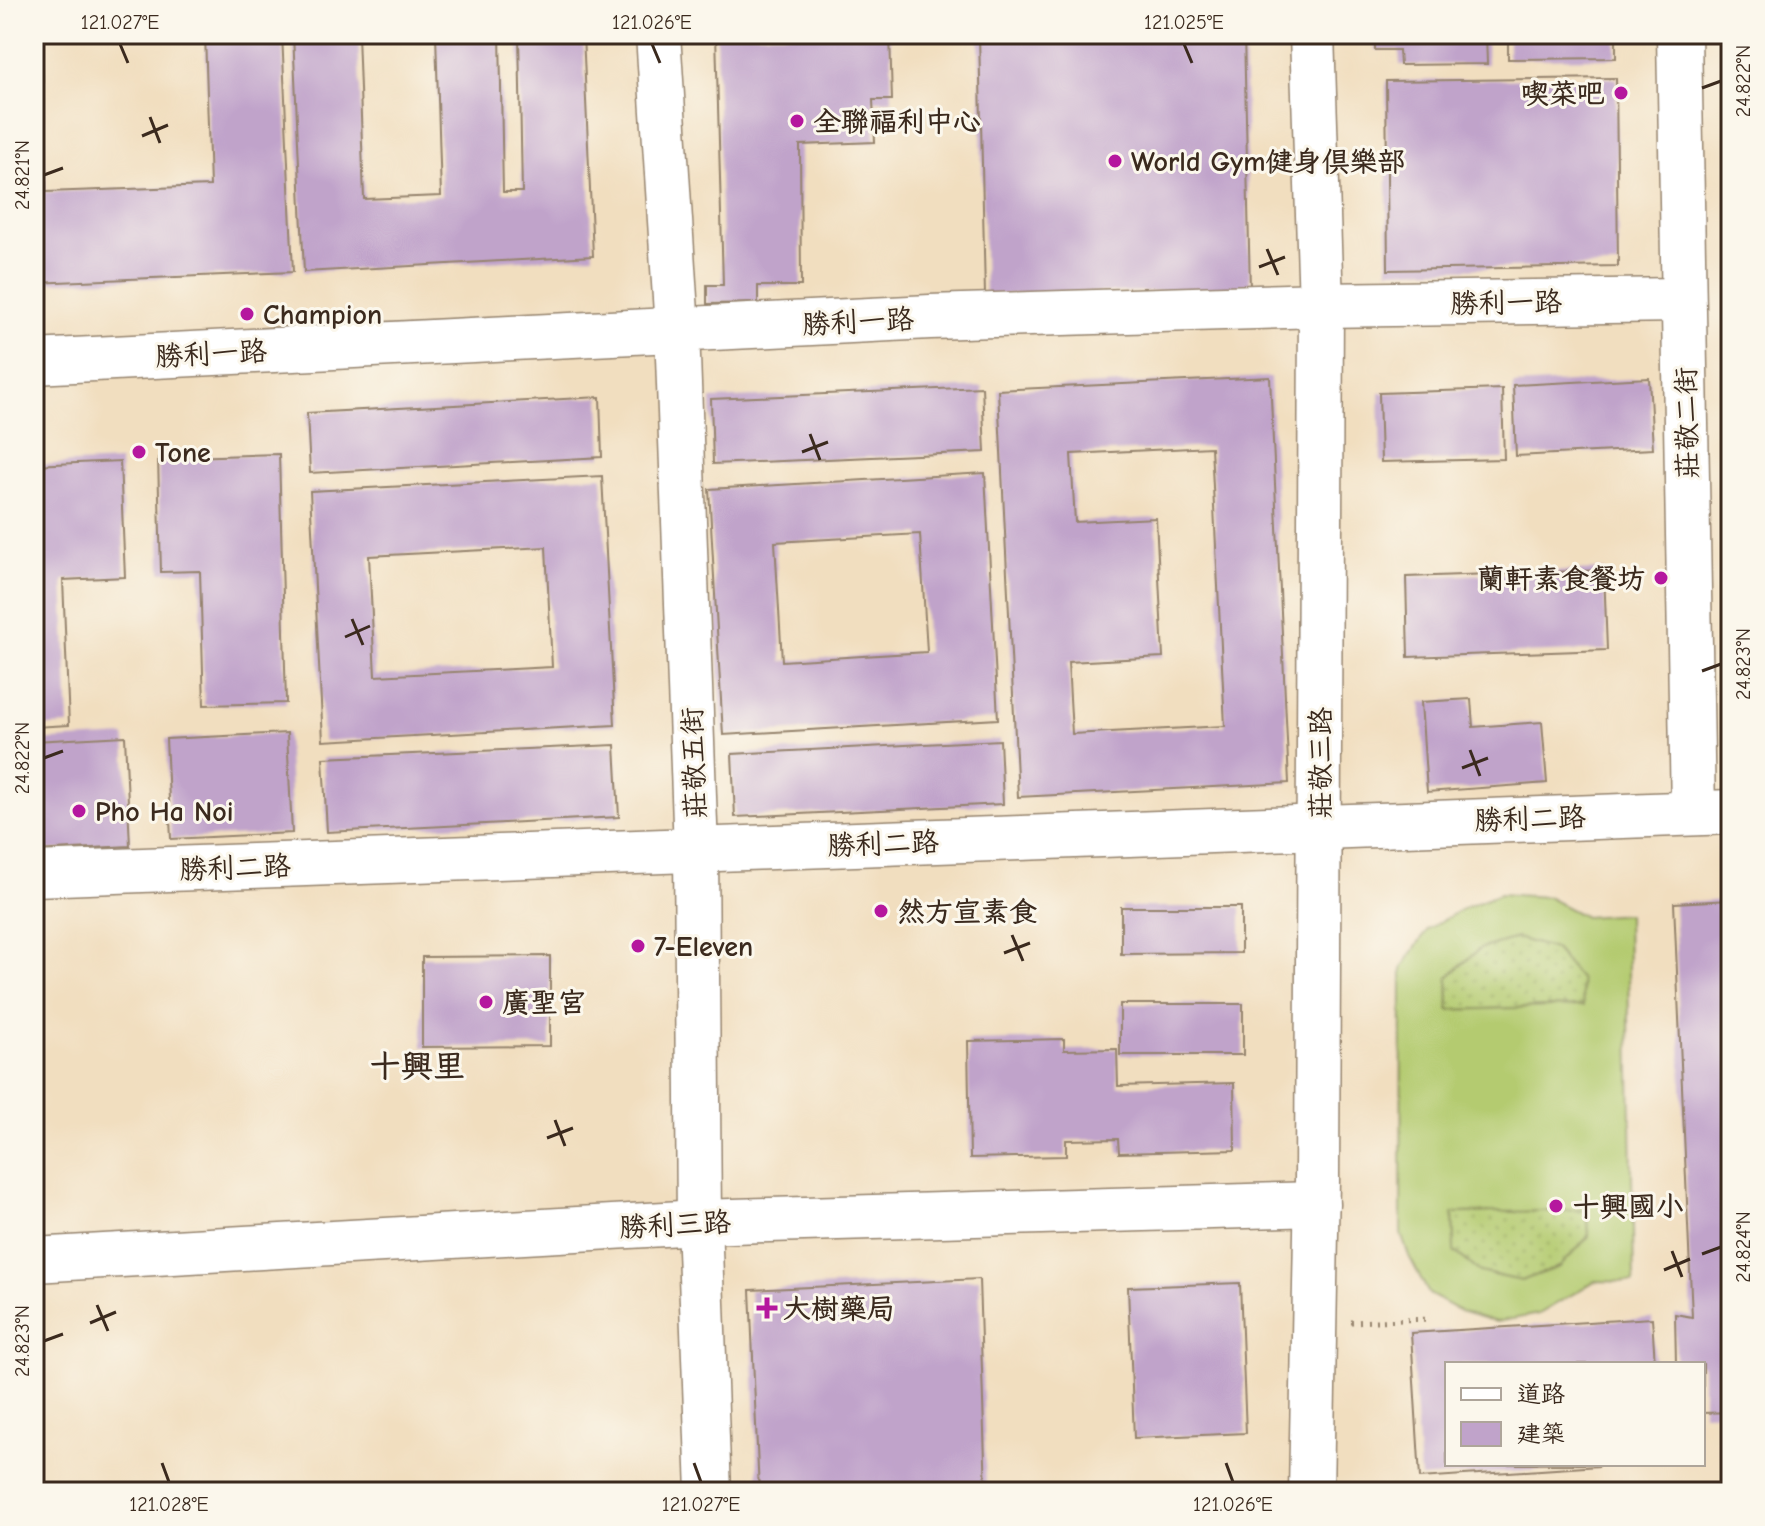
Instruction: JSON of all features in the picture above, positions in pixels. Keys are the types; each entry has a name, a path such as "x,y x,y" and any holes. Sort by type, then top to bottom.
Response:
{"street":[{"name":"莊敬五街","path":"658,34 677,329 696,851 699,1222 709,1492"},
{"name":"莊敬三路","path":"1311,1492 1317,1204 1321,305 1312,34"},
{"name":"莊敬二街","path":"1679,34 1683,300 1712,812"},
{"name":"勝利一路","path":"34,362 930,317 1321,305 1683,300"},
{"name":"勝利二路","path":"34,874 1712,812"},
{"name":"勝利三路","path":"34,1260 699,1222 1317,1204"}],"path":[{"path":"1314,1324 1430,1319"}],"green space":[{"path":"1500,894 1547,897 1585,917 1627,914 1634,1282 1595,1281 1539,1314 1496,1322 1460,1311 1429,1294 1401,1234 1402,968 1428,929 1464,908","holes":["1516,938 1555,949 1581,980 1583,1006 1449,1010 1448,977 1479,949","1588,1210 1589,1236 1560,1267 1521,1281 1480,1272 1454,1251 1453,1213"]},
{"path":"1516,938 1555,949 1582,980 1584,1006 1449,1010 1448,977 1479,949"},
{"path":"1588,1209 1589,1236 1560,1267 1521,1281 1480,1272 1454,1251 1453,1213"}],"building":[{"path":"34,34 41,34 46,192 210,186 205,34 282,34 293,272 34,283"},
{"path":"293,34 358,34 364,199 441,196 436,34 500,34 503,192 522,192 519,34 583,34 593,256 304,272"},
{"name":"全聯福利中心","path":"716,34 890,34 892,100 873,100 875,142 800,145 801,286 758,286 758,303 707,304 707,285 723,285"},
{"name":"World Gym健身俱樂部","path":"979,34 1244,34 1250,289 985,295"},
{"path":"1375,34 1486,34 1487,64 1400,65 1399,50 1375,50"},
{"path":"1508,34 1616,34 1616,58 1508,59"},
{"path":"1616,78 1618,266 1388,270 1386,81"},
{"path":"1270,377 1289,783 1018,797 998,390","holes":["1211,447 1225,726 1072,734 1068,662 1163,657 1156,518 1075,522 1071,454"]},
{"path":"1649,378 1653,449 1516,456 1513,385"},
{"path":"982,387 985,452 713,464 711,399"},
{"path":"1502,389 1504,459 1381,462 1379,393"},
{"path":"600,397 602,457 310,473 307,413"},
{"path":"279,454 286,703 204,705 200,571 161,572 158,458"},
{"path":"120,461 125,577 63,580 69,725 34,727 34,465"},
{"path":"985,473 998,719 723,735 709,489","holes":["920,534 927,652 782,661 775,542"]},
{"path":"602,476 615,725 323,741 310,491","holes":["546,547 552,667 375,676 369,556"]},
{"path":"1604,570 1607,650 1408,657 1406,577"},
{"path":"1471,699 1473,727 1542,722 1547,783 1427,792 1421,702"},
{"path":"287,733 292,833 171,839 166,739"},
{"path":"125,736 130,846 34,851 34,741"},
{"path":"1000,740 1003,804 735,817 732,754"},
{"path":"615,745 619,817 327,832 323,758"},
{"path":"1731,900 1731,1412 1705,1413 1705,1362 1676,1362 1675,1314 1692,1317 1674,903"},
{"path":"1121,907 1241,907 1241,953 1121,954"},
{"name":"廣聖宮","path":"550,956 550,1046 422,1047 422,957"},
{"path":"1120,1004 1243,1004 1243,1055 1120,1055"},
{"path":"1064,1039 1064,1050 1117,1049 1118,1086 1234,1083 1235,1150 1119,1153 1118,1139 1066,1140 1066,1156 970,1158 968,1041"},
{"path":"979,1279 986,1492 759,1492 750,1290"},
{"path":"1240,1283 1246,1433 1134,1438 1128,1287"},
{"path":"1652,1318 1655,1362 1445,1362 1445,1466 1599,1466 1420,1478 1411,1333"}],"place":[{"name":"喫菜吧","path":"1621,93"},
{"name":"全聯福利中心","path":"797,121"},
{"name":"World Gym健身俱樂部","path":"1115,161"},
{"name":"Champion","path":"247,314"},
{"name":"Tone","path":"139,452"},
{"name":"蘭軒素食餐坊","path":"1661,578"},
{"name":"Pho Ha Noi","path":"79,811"},
{"name":"然方宣素食","path":"881,911"},
{"name":"7-Eleven","path":"638,946"},
{"name":"廣聖宮","path":"486,1002"},
{"name":"十興國小","path":"1556,1206"},
{"name":"大樹藥局","path":"767,1308"}],"district":[{"name":"十興里","path":"417,1066"}]}
